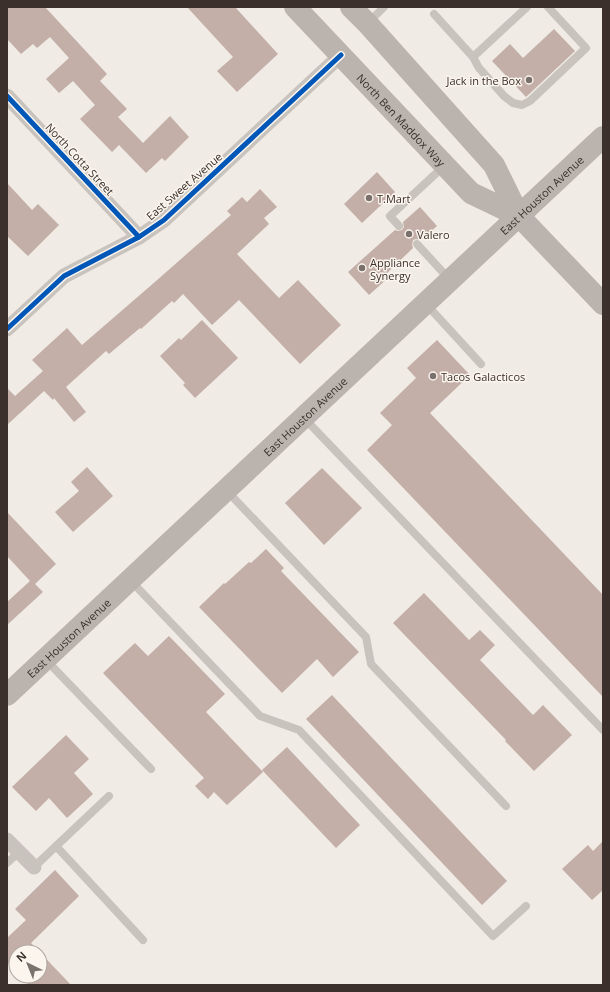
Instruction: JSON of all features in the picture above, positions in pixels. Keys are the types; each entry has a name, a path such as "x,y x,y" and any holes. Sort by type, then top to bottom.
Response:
{"main road":[{"name":"North Ben Maddox Way","path":"295,7 471,192 519,216"},
{"name":"North Ben Maddox Way","path":"352,7 494,165 519,216 603,304"},
{"name":"East Houston Avenue","path":"7,695 603,137"}],"street":[{"name":"East Sweet Avenue","path":"7,329 64,276 139,236 164,220 341,55"},
{"name":"North Cotta Street","path":"7,96 139,236"},
{"path":"7,840 34,867"}],"lane":[{"path":"367,23 384,7"},
{"path":"474,57 527,7"},
{"path":"434,14 474,57 479,68 504,96 513,103 522,105 530,101 586,48 548,7"},
{"path":"399,226 390,216 445,165"},
{"path":"417,244 451,280"},
{"path":"426,304 481,364"},
{"path":"304,418 603,730"},
{"path":"226,490 366,637 371,664 506,806"},
{"path":"130,580 260,716 299,730 493,936 526,906"},
{"path":"46,659 151,769"},
{"path":"34,867 109,796"},
{"path":"56,846 143,940"},
{"path":"7,863 19,852"}],"building":[{"path":"7,7 45,7 107,74 100,81 127,109 118,117 143,143 170,116 189,137 165,161 162,158 146,173 119,145 112,152 80,119 95,105 73,81 59,93 46,79 69,58 50,37 37,48 33,44 21,54 7,39"},
{"path":"187,7 235,7 278,54 237,92 217,71 233,57"},
{"name":"Jack in the Box","path":"554,29 575,51 526,97 492,61 510,44 523,58"},
{"name":"T.Mart","path":"377,172 395,192 362,223 344,204"},
{"path":"7,183 32,210 38,204 59,225 28,256 7,236"},
{"path":"260,189 277,207 264,218 269,224 237,254 279,298 298,280 341,325 300,364 239,300 212,325 183,294 174,303 172,301 141,329 140,328 109,354 106,351 66,387 86,412 74,422 54,398 53,400 44,391 7,425 7,388 15,396 43,371 32,360 67,328 82,345 231,215 227,211 242,197 247,202"},
{"path":"420,207 437,226 421,240 413,240 413,248 386,274 389,277 369,295 348,272 395,230 402,230 404,227 403,222"},
{"path":"202,320 238,358 195,398 183,385 185,383 160,356 179,338 181,340"},
{"path":"437,340 470,375 430,413 603,595 603,697 367,450 392,425 380,413 416,378 407,368"},
{"path":"87,467 113,496 73,532 55,512 79,491 71,482"},
{"path":"322,468 362,508 324,545 285,503"},
{"path":"7,512 56,564 35,584 43,592 7,625 7,602 30,581 7,556"},
{"path":"266,549 284,568 281,571 359,652 333,677 317,659 282,693 199,607 224,583 225,584 249,562 251,563"},
{"path":"424,593 469,640 480,630 495,645 480,660 533,715 543,705 572,735 534,771 393,623"},
{"path":"169,636 225,694 206,712 263,772 227,805 214,792 208,799 195,786 204,778 103,673 135,643 148,656"},
{"path":"332,695 507,881 482,905 306,719"},
{"path":"66,735 89,759 74,773 93,794 67,818 49,798 36,811 12,787"},
{"path":"287,747 360,825 336,848 262,770"},
{"path":"603,841 603,890 592,900 562,869 588,845 593,851"},
{"path":"55,870 79,896 31,943 32,944 8,944 8,963 7,962 7,938 26,920 15,909"},
{"path":"48,961 71,985 28,984 48,984"}],"cycle path":[{"path":"7,329 64,276 139,237 164,220 341,55"},
{"path":"7,96 139,237"}],"place":[{"name":"Jack in the Box","path":"529,80"},
{"name":"T.Mart","path":"369,198"},
{"name":"Valero","path":"409,234"},
{"name":"Appliance Synergy","path":"362,268"},
{"name":"Tacos Galacticos","path":"433,376"}]}
